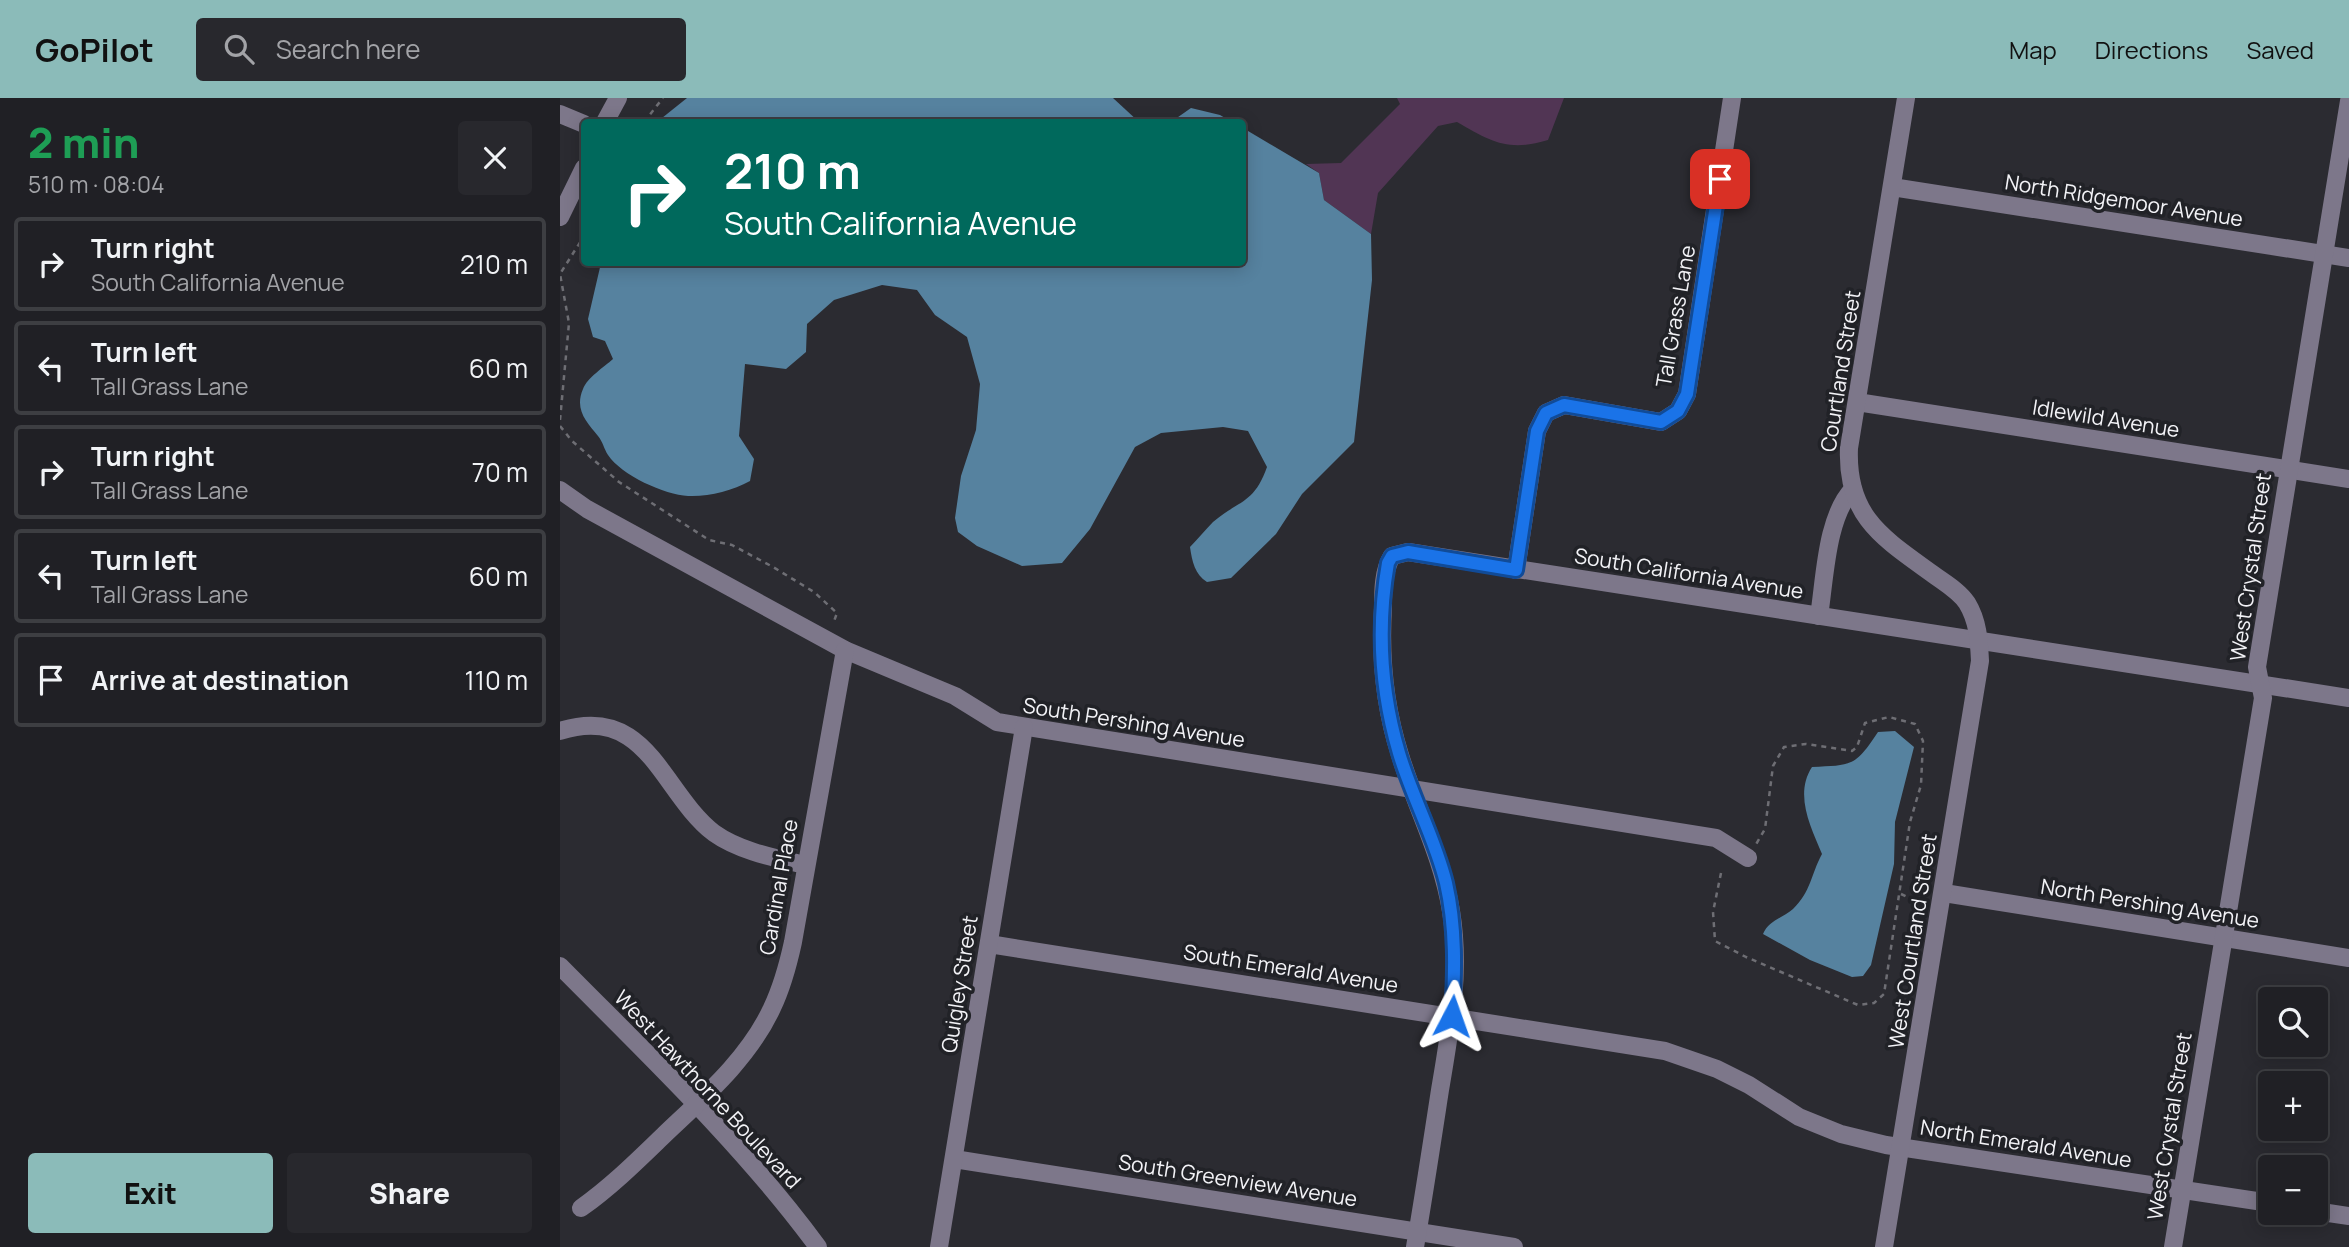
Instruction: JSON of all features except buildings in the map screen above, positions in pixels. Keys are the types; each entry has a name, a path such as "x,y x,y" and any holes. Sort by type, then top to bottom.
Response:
{"street":[{"path":"607,119 618,98"},
{"name":"Tall Grass Lane","path":"1516,570 1537,431 1546,413 1564,405 1661,422 1678,411 1687,394 1732,98"},
{"name":"Courtland Street","path":"1906,98 1850,447 1849,471 1853,489 1866,519 1887,541 1957,592 1967,603 1977,624 1979,641"},
{"name":"West Crystal Street","path":"2172,1247 2263,698 2258,685 2257,667 2349,101"},
{"path":"560,114 581,123"},
{"path":"560,217 581,174"},
{"name":"North Ridgemoor Avenue","path":"1892,187 2349,258"},
{"name":"Idlewild Avenue","path":"1857,402 2349,479"},
{"path":"1819,616 1832,533 1842,500 1853,489"},
{"name":"South Pershing Avenue","path":"560,490 587,509 845,650 955,696 997,722 1716,838 1748,858"},
{"name":"South California Avenue","path":"1413,789 1400,755 1384,675 1384,587 1388,563 1392,556 1408,552 2349,698"},
{"name":"West Courtland Street","path":"1884,1247 1944,893 1980,660 1979,641"},
{"name":"Cardinal Place","path":"581,1208 606,1190 741,1057 772,1008 784,978 793,942 845,650"},
{"path":"560,731 588,726 625,734 650,754 697,816 723,839 805,865"},
{"name":"Quigley Street","path":"939,1247 1024,727"},
{"path":"1413,789 1438,854 1452,914 1455,973 1452,1016 1416,1239"},
{"name":"North Pershing Avenue","path":"1944,893 2349,958"},
{"name":"South Emerald Avenue","path":"989,944 1665,1051 1689,1058 1749,1085 1799,1117 1841,1135 1900,1146"},
{"name":"West Hawthorne Boulevard","path":"560,966 779,1196 813,1245"},
{"name":"North Emerald Avenue","path":"1900,1146 2258,1201"},
{"name":"South Greenview Avenue","path":"954,1158 1416,1239 1514,1247"},
{"path":"2328,1213 2349,1216"}],"path":[{"path":"646,119 663,98"},
{"path":"560,420 569,323 560,274 581,241"},
{"path":"560,426 598,464 642,498 709,540 732,545 814,592 837,613 831,629"},
{"path":"1721,873 1713,912 1715,941 1746,957 1858,1004 1874,1003 1884,994 1910,822 1921,785 1923,741 1915,724 1889,717 1865,723 1857,747 1852,751 1807,744 1784,747 1773,766 1765,829 1748,858"},
{"path":"1900,894 1922,904"}],"shaded area":[{"path":"1397,98 1564,98 1548,140 1511,145 1490,140 1457,122 1438,126 1378,193 1371,234 1324,200 1319,173 1306,164 1341,163 1400,104"}],"water":[{"path":"687,98 1113,98 1136,119 661,119"},
{"path":"1191,108 1227,119 1175,119"},
{"path":"1246,130 1319,173 1324,200 1371,234 1372,280 1354,442 1302,494 1276,534 1231,578 1207,582 1195,567 1190,547 1213,522 1251,495 1267,467 1248,431 1223,427 1161,433 1135,447 1090,529 1062,563 1022,566 977,546 958,532 955,518 961,476 976,430 980,384 967,337 935,315 917,290 882,285 834,300 807,324 806,352 786,369 745,364 739,436 754,459 750,481 736,488 696,496 668,492 644,483 623,470 608,455 600,438 583,415 580,403 585,385 613,359 605,341 593,337 588,319 600,266 1246,266"},
{"path":"1895,731 1914,747 1895,822 1894,864 1871,965 1863,976 1852,977 1810,960 1763,934 1769,925 1799,903 1822,854 1809,822 1804,800 1804,789 1812,767 1851,762 1864,752 1878,732"}],"route":[{"path":"1452,1016 1455,973 1452,914 1438,854 1400,755 1384,675 1382,628 1388,563 1392,556 1408,552 1516,570 1537,431 1546,413 1564,405 1661,422 1678,411 1687,394 1720,179"}]}
